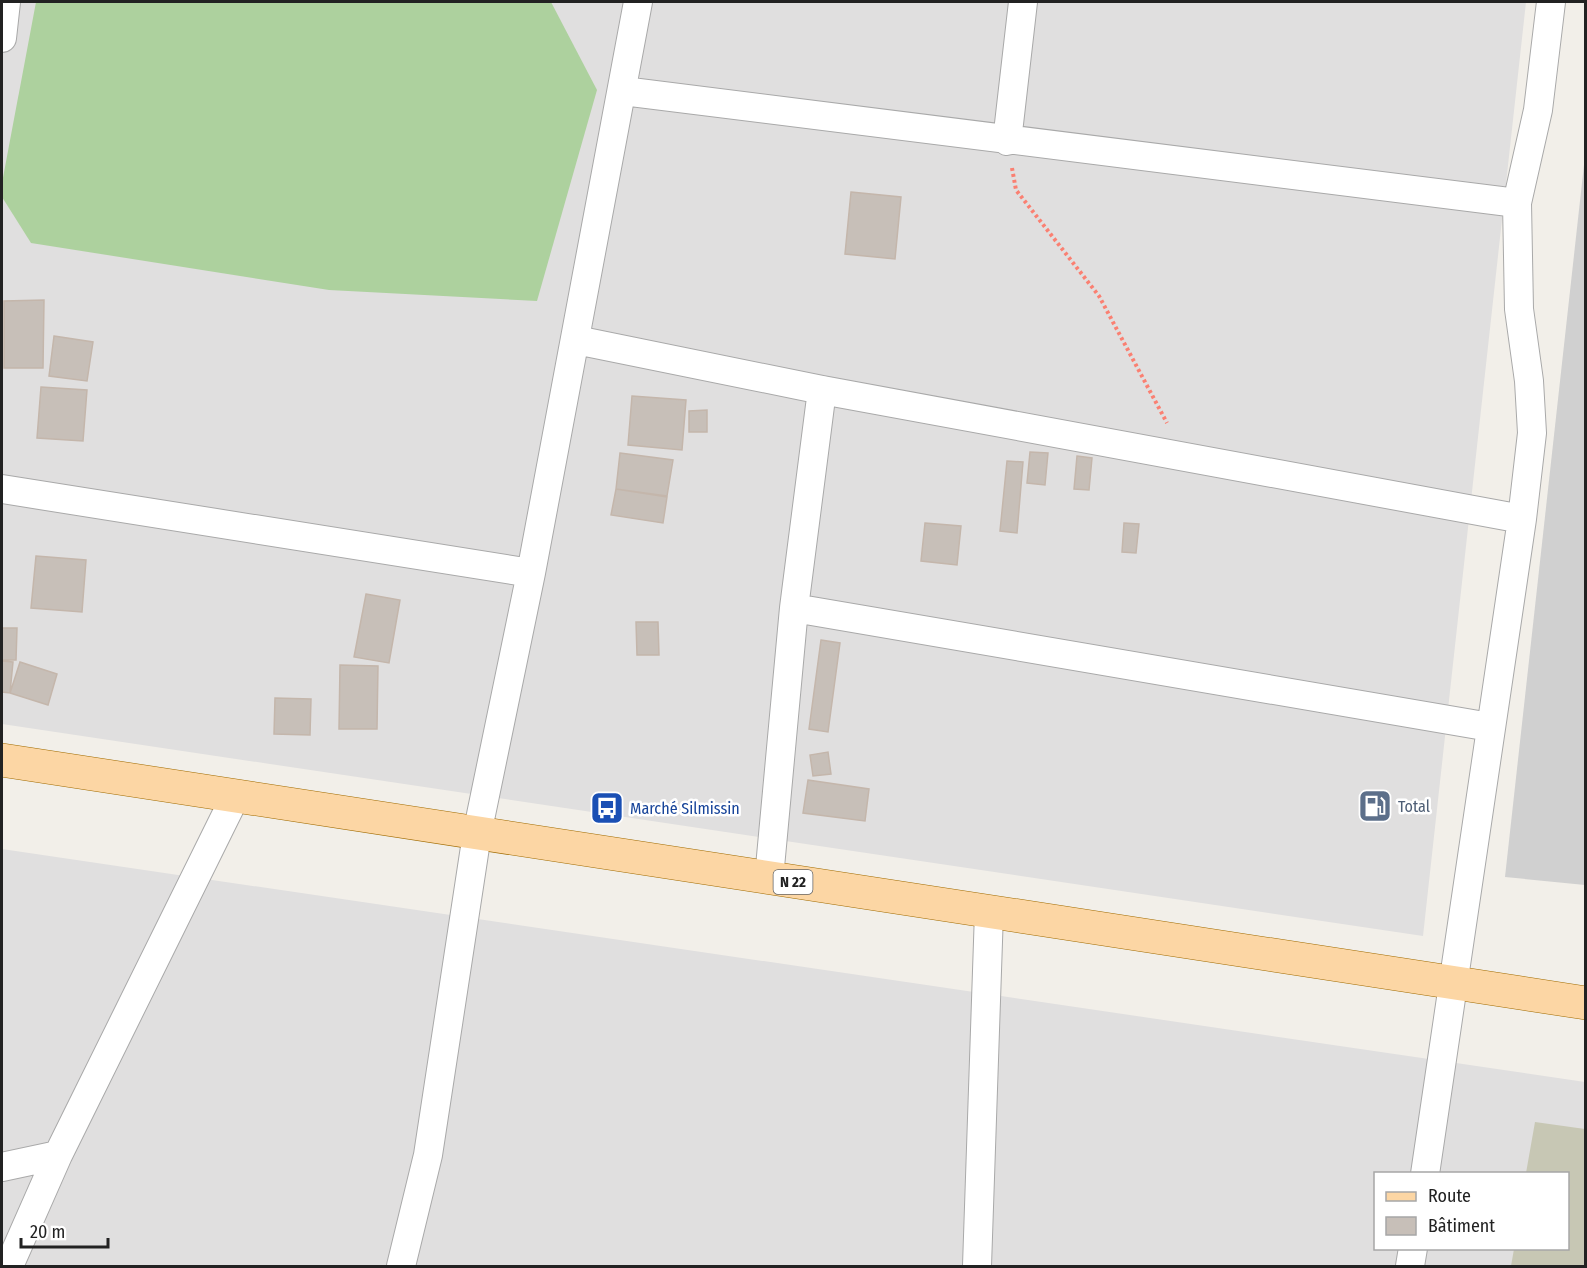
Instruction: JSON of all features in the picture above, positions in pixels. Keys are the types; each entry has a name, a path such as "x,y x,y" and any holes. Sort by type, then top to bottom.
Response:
{"main road":[{"name":"N 22","path":"2,760 1586,1003"}],"street":[{"path":"2,38 6,2"},
{"path":"401,1266 428,1155 477,834 531,573 638,2"},
{"path":"1007,141 1023,2"},
{"path":"1425,1172 1522,519 1532,433 1529,381 1520,309 1517,203 1538,110 1551,2"},
{"path":"623,91 1007,141 1517,203"},
{"path":"576,340 822,390 1522,519"},
{"path":"769,878 794,608 822,390"},
{"path":"2,489 531,573"},
{"path":"794,608 1490,727"},
{"path":"9,1266 58,1155 235,797"},
{"path":"977,1266 989,912"},
{"path":"2,1167 58,1155"},
{"path":"1410,1266 1413,1250"}],"path":[{"path":"1007,141 1016,190 1099,296 1185,458"}],"shaded area":[{"path":"2,2 1526,2 1423,936 2,724"},
{"path":"1585,156 1585,885 1505,877"},
{"path":"2,849 1585,1082 1585,1266 2,1266"},
{"path":"1535,1122 1585,1129 1585,1266 1511,1266 1514,1250 1569,1250 1569,1172 1526,1172"}],"green space":[{"path":"36,2 551,2 597,90 537,301 329,290 31,243 2,197 2,183"}],"building":[{"path":"851,192 901,197 895,259 845,254"},
{"path":"44,300 43,368 4,368 4,301"},
{"path":"54,336 93,342 87,381 49,376"},
{"path":"41,387 87,390 83,441 37,438"},
{"path":"632,396 686,400 682,450 628,445"},
{"path":"707,410 707,432 689,432 689,411"},
{"path":"1030,452 1048,453 1045,485 1027,483"},
{"path":"620,453 673,460 667,496 616,489"},
{"path":"1077,456 1092,458 1089,490 1074,489"},
{"path":"1007,461 1023,462 1017,533 1000,531"},
{"path":"616,489 667,497 663,523 611,515"},
{"path":"925,523 961,526 957,565 921,561"},
{"path":"1124,523 1139,524 1136,553 1122,552"},
{"path":"36,556 86,560 82,612 31,608"},
{"path":"366,594 400,600 389,663 354,657"},
{"path":"636,622 658,622 659,655 637,655"},
{"path":"2,628 17,628 16,660 2,660"},
{"path":"821,640 840,643 828,732 809,729"},
{"path":"2,661 13,662 10,693 2,692"},
{"path":"20,662 57,674 48,705 10,693"},
{"path":"340,665 378,666 377,729 339,729"},
{"path":"275,698 311,699 310,735 274,734"},
{"path":"828,752 831,774 813,776 810,755"},
{"path":"808,780 869,789 865,821 803,813"}],"place":[{"name":"Total","path":"1375,806"},
{"name":"Marché Silmissin","path":"607,808"}]}
